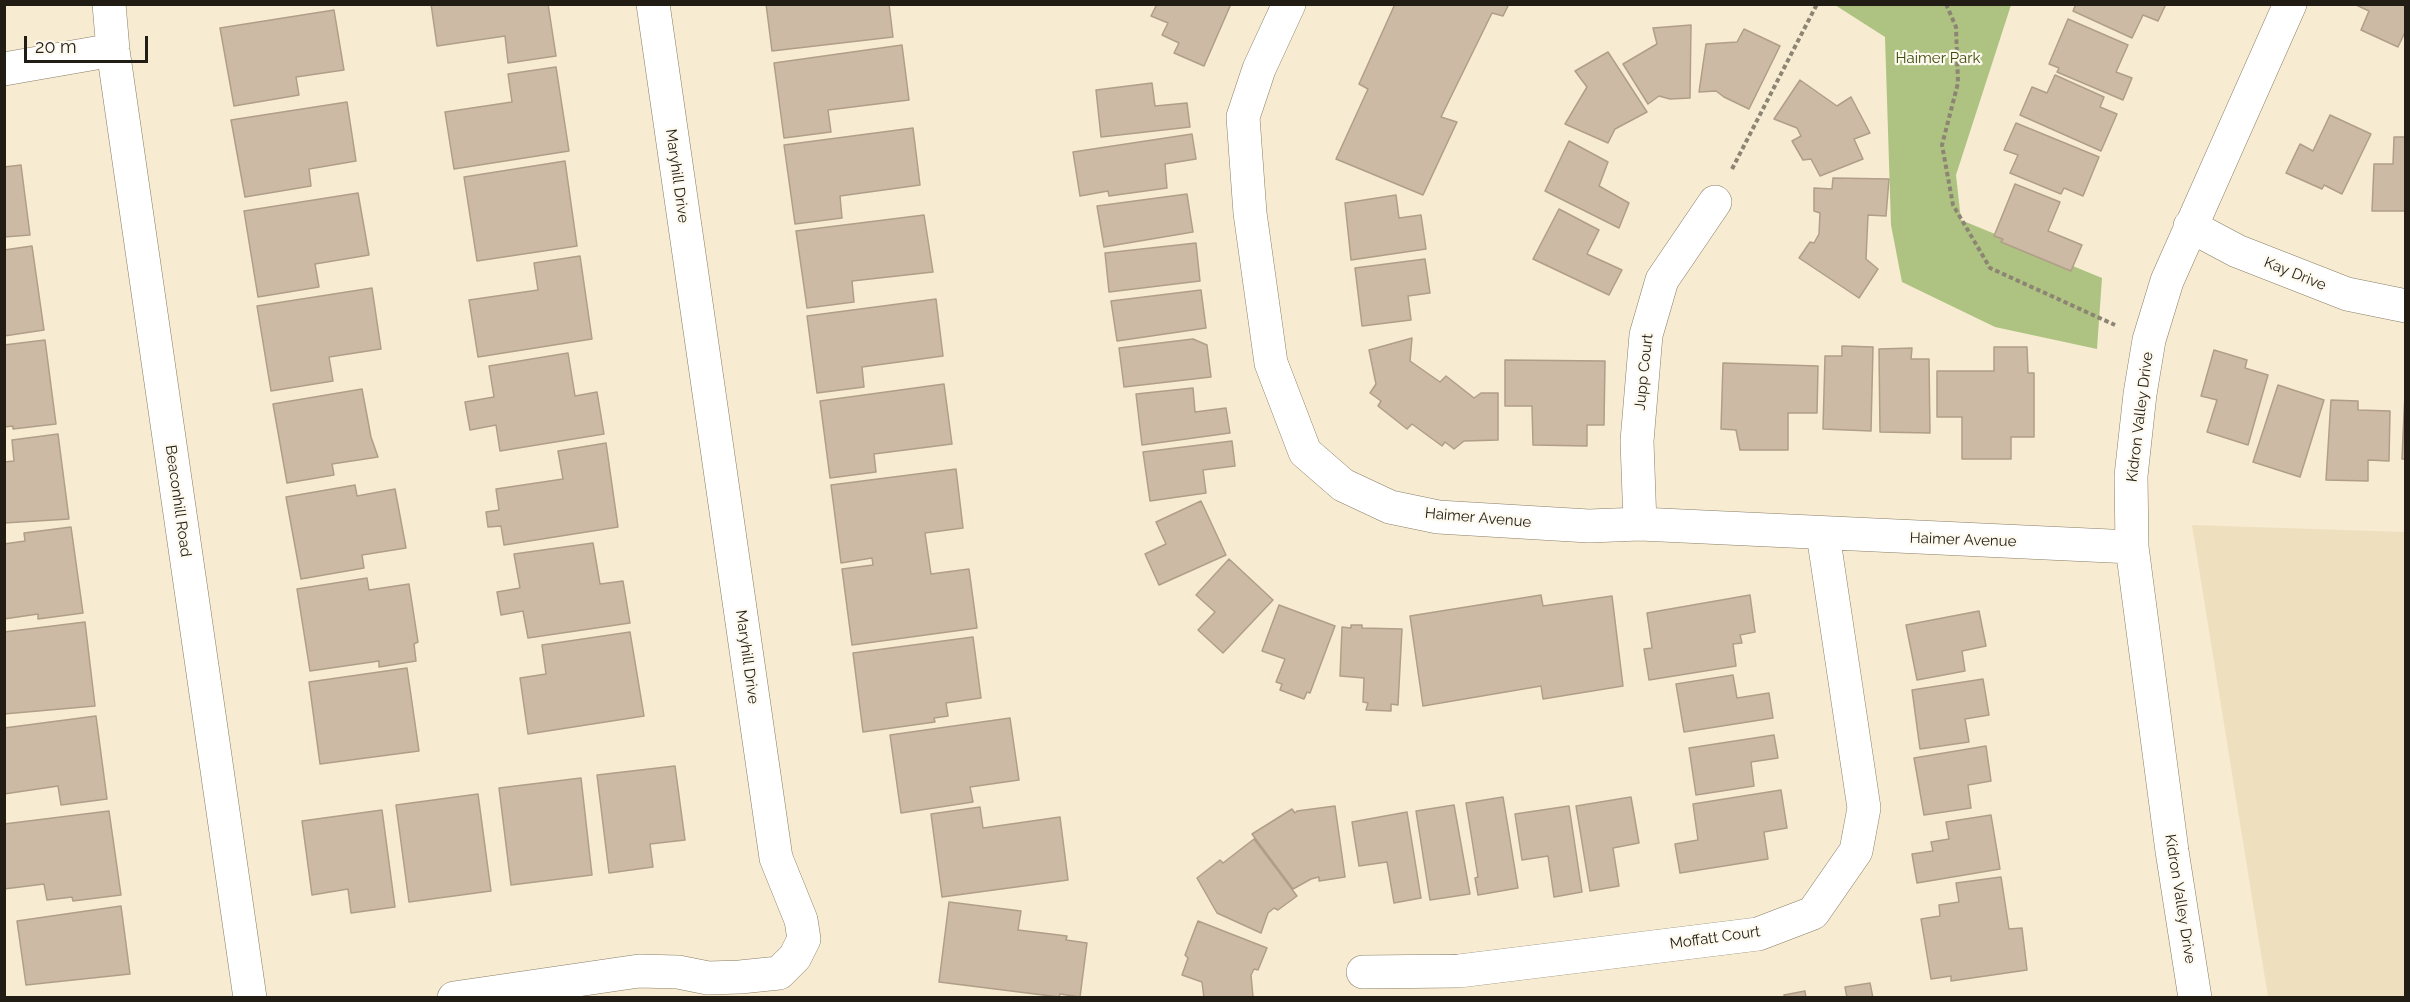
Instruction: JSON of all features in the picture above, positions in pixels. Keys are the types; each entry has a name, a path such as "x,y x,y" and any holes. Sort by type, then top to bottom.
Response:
{"street":[{"name":"Beaconhill Road","path":"109,4 113,50 250,998"},
{"name":"Maryhill Drive","path":"454,998 639,971 678,972 708,978 779,972 795,957 804,939 801,920 776,858 652,4"},
{"name":"Haimer Avenue","path":"1289,4 1259,69 1243,117 1250,213 1271,363 1305,452 1343,485 1389,507 1449,517 1589,526 1640,524 2132,547"},
{"name":"Kidron Valley Drive","path":"2195,998 2132,547 2131,476 2149,340 2167,281 2290,4"},
{"path":"4,69 113,50"},
{"name":"Jupp Court","path":"1640,524 1637,441 1646,334 1662,280 1715,202"},
{"name":"Kay Drive","path":"2190,226 2237,251 2347,294 2406,306"},
{"name":"Moffatt Court","path":"1363,972 1459,971 1758,934 1813,913 1856,851 1864,808 1823,534"}],"path":[{"path":"1715,202 1817,4"},
{"path":"1946,4 1956,27 1958,83 1942,145 1953,205 1990,268 2149,340"}],"shaded area":[{"path":"2192,525 2405,532 2405,997 2268,997"}],"green space":[{"name":"Haimer Park","path":"1835,5 2011,5 1956,175 1961,220 2102,278 2097,349 1995,327 1902,282 1891,225 1885,37"}],"building":[{"path":"431,4 548,4 556,56 508,63 505,36 437,46"},
{"path":"766,4 889,4 893,37 772,51"},
{"path":"1157,4 1231,4 1204,66 1174,53 1179,43 1162,35 1168,23 1151,16"},
{"path":"1395,4 1509,4 1503,16 1492,13 1441,117 1457,122 1423,195 1336,159 1368,89 1359,84"},
{"path":"2076,4 2166,4 2158,21 2143,15 2132,38 2073,11"},
{"path":"2354,4 2406,4 2406,30 2398,47 2361,30 2369,11"},
{"path":"334,10 344,70 296,77 299,95 234,106 220,28"},
{"path":"2068,19 2128,45 2116,72 2132,78 2123,100 2057,72 2059,68 2049,64"},
{"path":"1691,25 1690,98 1670,99 1659,96 1648,104 1623,64 1657,44 1653,28"},
{"path":"1744,29 1780,46 1749,109 1716,91 1699,92 1706,44 1737,42"},
{"path":"902,45 909,100 828,110 831,132 784,138 774,63"},
{"path":"1608,52 1647,112 1615,129 1608,143 1565,124 1587,87 1575,71"},
{"path":"556,67 569,151 454,169 445,112 512,102 508,74"},
{"path":"2055,75 2104,97 2100,107 2117,114 2101,151 2020,115 2032,87 2047,93"},
{"path":"1800,80 1837,106 1851,97 1870,133 1854,139 1863,159 1820,176 1811,159 1803,160 1792,141 1801,136 1797,128 1774,119"},
{"path":"1152,83 1155,106 1187,103 1190,127 1101,137 1096,90"},
{"path":"347,102 356,161 309,169 311,186 245,197 231,120"},
{"path":"2330,115 2371,134 2342,194 2324,185 2322,189 2286,173 2300,144 2313,151"},
{"path":"2016,123 2099,157 2083,196 2064,188 2061,194 2010,173 2018,155 2004,150"},
{"path":"913,128 920,185 840,196 842,218 795,224 784,145"},
{"path":"1192,134 1196,159 1165,164 1167,188 1109,196 1108,191 1080,196 1073,152"},
{"path":"2394,137 2406,137 2406,211 2372,211 2374,164 2393,164"},
{"path":"1569,141 1608,162 1599,186 1629,203 1619,228 1545,191"},
{"path":"565,161 577,246 477,261 464,177"},
{"path":"21,165 30,235 4,237 4,167"},
{"path":"1833,178 1889,179 1886,216 1868,215 1866,259 1878,269 1859,298 1799,258 1810,242 1814,243 1819,234 1820,213 1814,211 1814,188 1832,189"},
{"path":"2015,184 2060,202 2048,231 2082,245 2071,271 2001,242 2003,239 1994,236"},
{"path":"358,193 369,255 315,264 319,287 258,297 244,211"},
{"path":"1187,194 1193,232 1104,247 1097,206"},
{"path":"1396,195 1399,218 1421,215 1426,249 1351,260 1345,203"},
{"path":"1559,209 1599,230 1587,254 1622,270 1609,295 1533,259"},
{"path":"924,215 933,272 852,281 854,302 807,308 796,231"},
{"path":"1196,243 1200,281 1109,292 1105,253"},
{"path":"32,246 44,330 4,336 4,250"},
{"path":"580,256 592,339 478,357 469,300 538,290 534,263"},
{"path":"1425,259 1430,293 1408,296 1411,320 1362,326 1355,268"},
{"path":"372,288 381,349 329,357 333,381 271,391 257,306"},
{"path":"1201,290 1206,328 1117,341 1111,301"},
{"path":"936,299 943,356 862,367 864,387 817,393 807,316"},
{"path":"1412,338 1410,361 1440,382 1446,376 1474,398 1481,393 1498,393 1498,440 1464,441 1454,449 1445,442 1442,446 1412,424 1407,429 1378,406 1381,401 1370,393 1376,384 1369,350"},
{"path":"1193,339 1207,345 1211,377 1124,387 1119,348"},
{"path":"45,340 56,424 13,429 13,426 4,427 4,345"},
{"path":"1842,346 1873,347 1871,431 1823,429 1825,356 1842,356"},
{"path":"1994,347 2027,347 2028,373 2034,373 2034,437 2011,437 2011,459 1962,459 1962,417 1937,417 1937,371 1994,371"},
{"path":"1912,348 1911,359 1929,359 1930,433 1880,432 1879,349"},
{"path":"2214,350 2247,360 2245,368 2268,375 2248,445 2207,432 2217,400 2201,396"},
{"path":"568,353 575,396 597,392 604,434 500,451 496,425 470,430 465,402 494,397 489,366"},
{"path":"1505,360 1605,361 1604,425 1587,425 1587,446 1533,445 1532,406 1505,406"},
{"path":"1723,363 1818,366 1817,413 1788,413 1788,450 1740,450 1736,430 1721,429"},
{"path":"944,384 952,444 874,454 876,472 830,478 820,401"},
{"path":"2278,385 2324,400 2300,477 2253,462"},
{"path":"1193,388 1195,412 1226,408 1230,433 1142,445 1136,394"},
{"path":"362,389 371,437 378,457 332,464 334,475 287,483 273,404"},
{"path":"2405,393 2406,459 2402,459"},
{"path":"2331,400 2358,401 2358,410 2390,411 2389,461 2368,460 2368,481 2326,480"},
{"path":"58,434 69,519 4,523 4,462 14,461 12,440"},
{"path":"1232,441 1235,466 1203,470 1206,493 1150,501 1143,452"},
{"path":"606,443 618,527 504,545 501,526 488,527 486,512 499,510 496,489 563,479 558,451"},
{"path":"956,469 963,528 925,533 931,574 969,569 977,628 852,645 842,569 873,565 872,558 841,563 831,485"},
{"path":"355,485 357,496 395,489 406,548 362,555 364,568 301,579 286,497"},
{"path":"1201,501 1226,555 1159,585 1145,554 1166,544 1156,522"},
{"path":"71,527 83,613 38,619 38,614 4,619 4,544 25,541 24,533"},
{"path":"593,543 600,584 623,581 630,623 528,638 523,611 501,615 497,592 520,588 514,554"},
{"path":"1229,559 1273,600 1223,653 1198,630 1215,612 1196,595"},
{"path":"367,578 369,590 409,584 418,642 414,644 416,661 379,667 379,661 310,671 297,589"},
{"path":"1541,595 1543,606 1612,596 1623,686 1543,699 1541,686 1423,706 1410,616"},
{"path":"1750,595 1755,632 1740,635 1742,643 1733,644 1736,666 1649,680 1644,649 1652,648 1647,613"},
{"path":"1279,605 1335,626 1310,693 1307,692 1304,699 1280,690 1282,684 1276,682 1285,659 1262,651"},
{"path":"1979,611 1986,646 1962,651 1965,671 1917,680 1906,625"},
{"path":"85,622 95,706 4,714 4,632"},
{"path":"1351,625 1362,625 1362,628 1402,629 1398,705 1391,704 1391,711 1366,710 1368,703 1363,702 1364,678 1340,676 1342,627 1351,628"},
{"path":"630,632 644,716 528,734 520,678 546,674 542,645"},
{"path":"973,637 981,698 946,703 948,716 934,718 935,722 863,732 853,653"},
{"path":"407,668 419,751 320,764 309,682"},
{"path":"1733,675 1737,698 1769,693 1773,718 1684,732 1676,684"},
{"path":"1983,679 1989,715 1965,719 1969,742 1920,749 1912,690"},
{"path":"96,716 107,799 61,805 58,786 4,794 4,728"},
{"path":"1010,718 1019,780 970,787 973,802 901,813 890,735"},
{"path":"1774,735 1778,758 1751,762 1754,786 1696,795 1689,748"},
{"path":"1986,746 1991,781 1968,785 1971,808 1924,815 1914,758"},
{"path":"675,766 685,840 650,844 653,867 609,873 597,775"},
{"path":"581,778 592,875 511,885 499,788"},
{"path":"1781,790 1787,828 1764,832 1768,859 1680,873 1675,844 1698,840 1693,804"},
{"path":"478,794 491,891 409,902 396,805"},
{"path":"1503,797 1518,888 1478,895 1475,878 1478,877 1466,803"},
{"path":"1631,797 1639,843 1613,848 1619,886 1590,891 1576,806"},
{"path":"1454,805 1470,894 1430,900 1416,811"},
{"path":"1335,806 1345,877 1319,881 1319,877 1293,889 1252,834 1292,809 1295,813"},
{"path":"1569,806 1582,892 1554,897 1548,856 1522,860 1515,814"},
{"path":"980,807 983,828 1060,817 1068,880 942,897 931,814"},
{"path":"382,810 395,907 351,913 348,889 312,895 302,821"},
{"path":"109,811 121,895 73,901 72,897 47,900 44,884 4,889 4,824"},
{"path":"1407,812 1421,898 1394,903 1387,862 1359,866 1352,822"},
{"path":"1991,815 2000,869 1917,883 1912,854 1933,851 1931,842 1949,839 1946,822"},
{"path":"1254,839 1297,896 1278,910 1274,908 1268,913 1261,933 1217,913 1197,878 1220,860 1223,863"},
{"path":"2001,877 2009,929 2022,928 2027,970 1951,981 1951,976 1931,979 1921,919 1940,916 1939,905 1959,902 1956,883"},
{"path":"949,902 1021,911 1018,930 1067,936 1066,940 1087,943 1080,997 1060,994 1059,997 939,982"},
{"path":"121,906 130,974 26,985 17,921"},
{"path":"1198,921 1267,948 1258,970 1254,969 1251,975 1253,997 1204,998 1202,982 1182,975 1188,958 1185,955"},
{"path":"1870,983 1873,998 1847,998 1845,987"},
{"path":"1805,991 1806,998 1785,998 1784,995"}]}
